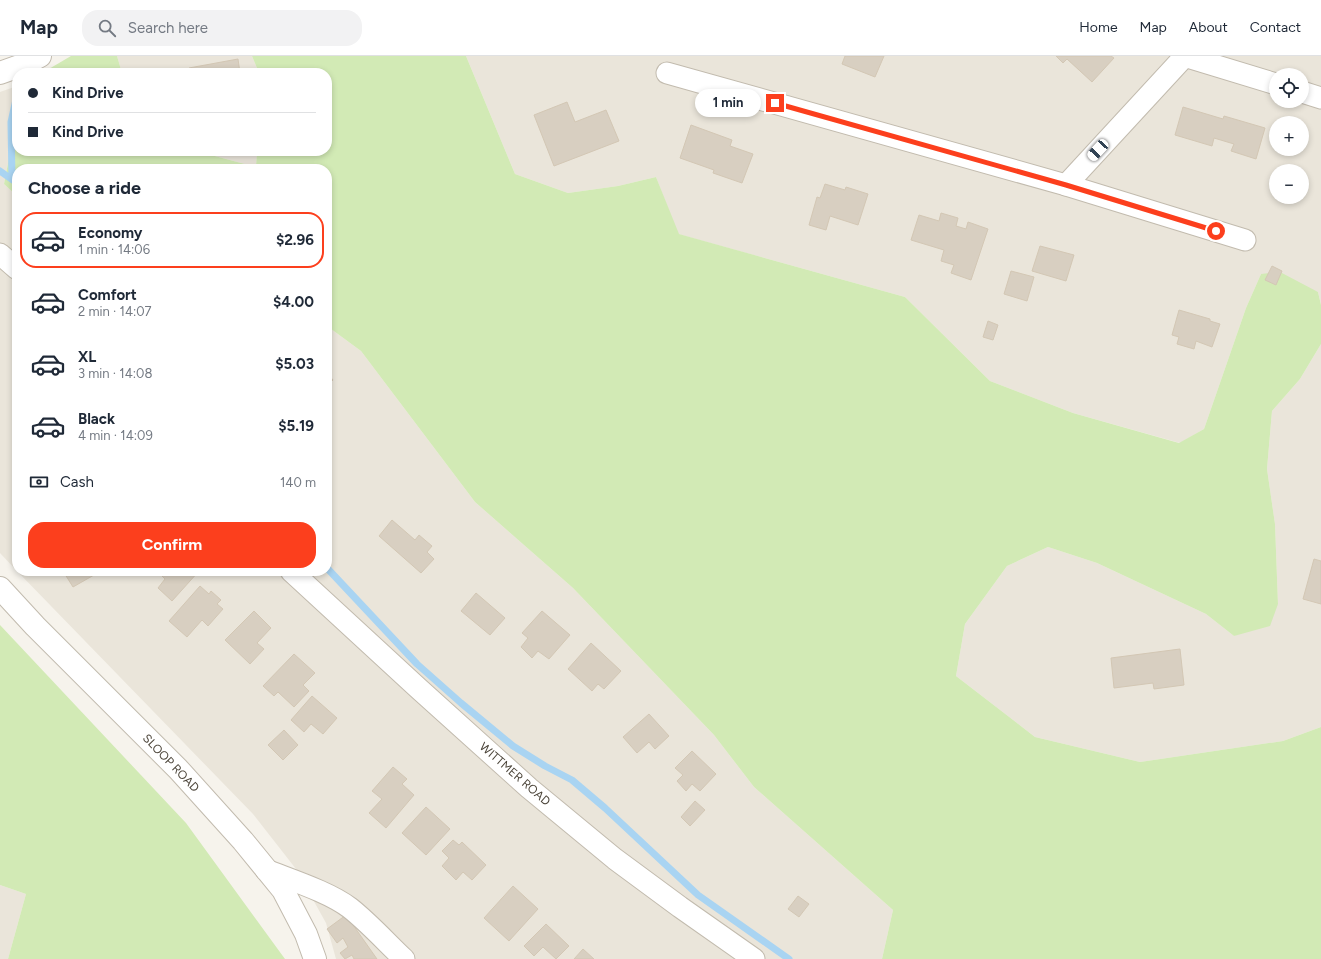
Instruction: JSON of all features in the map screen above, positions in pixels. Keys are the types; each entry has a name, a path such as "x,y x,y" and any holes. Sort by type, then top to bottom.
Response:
{"street":[{"path":"14,68 40,56"},
{"path":"1066,185 1184,56 1269,82"},
{"path":"0,73 12,69"},
{"path":"667,73 1066,185 1246,240"},
{"path":"1309,94 1321,98"},
{"path":"0,254 12,265"},
{"name":"WITTMER ROAD","path":"297,576 529,788 615,859 754,959"},
{"name":"SLOOP ROAD","path":"0,588 35,626 173,764 243,841 283,890 306,934 315,959"},
{"path":"266,870 324,894 349,908 404,959"}],"shaded area":[{"path":"117,56 252,56 257,68 121,68"},
{"path":"466,56 1321,56 1321,305 1318,292 1261,274 1246,308 1204,429 1180,443 1073,413 990,381 905,297 678,234 656,177 618,186 568,193 515,174"},
{"path":"12,88 12,143 4,184 12,191 12,566 0,553 0,92"},
{"path":"215,156 257,156 256,164 245,164"},
{"path":"332,330 361,351 475,502 573,588 714,735 754,787 893,910 882,959 336,959 326,923 296,869 253,814 22,576 332,576"},
{"path":"1321,344 1321,727 1283,741 1140,762 1035,737 956,676 965,624 1007,566 1048,547 1097,563 1206,614 1234,636 1278,604 1275,524 1267,469 1272,411 1300,379"},
{"path":"0,885 26,894 8,959 0,959"}],"green space":[{"path":"71,56 117,56 121,68 51,68"},
{"path":"252,56 466,56 515,174 568,193 618,186 656,177 679,234 905,297 990,381 1073,413 1179,443 1204,429 1246,308 1261,274 1280,272 1318,292 1321,305 1321,344 1300,379 1272,411 1267,469 1275,524 1278,604 1270,626 1234,636 1206,614 1097,563 1048,547 1007,566 965,624 956,676 1035,737 1140,762 1283,741 1321,727 1321,959 882,959 893,910 754,787 714,735 573,588 475,502 361,351 332,330 332,164 256,164 257,156 332,156 332,68 257,68"},
{"path":"12,143 12,156 215,156 245,164 12,164 12,191 4,184"},
{"path":"0,625 186,823 285,959 8,959 26,894 0,885"}],"building":[{"path":"845,56 884,56 875,77 842,64"},
{"path":"1056,56 1111,56 1114,58 1092,82 1067,59 1063,63"},
{"path":"238,59 239,68 189,68"},
{"path":"567,102 575,122 606,110 619,141 554,166 534,115"},
{"path":"1183,107 1223,119 1224,116 1265,128 1256,159 1231,151 1234,144 1214,138 1212,146 1175,135"},
{"path":"691,125 732,140 730,146 753,154 742,183 713,173 714,170 680,158"},
{"path":"825,184 845,190 846,187 868,194 858,225 830,216 826,230 809,225 817,197 820,198"},
{"path":"941,213 958,218 956,226 966,229 968,222 988,229 971,280 951,273 954,265 941,261 944,250 911,240 919,215 939,221"},
{"path":"1040,246 1074,255 1066,281 1032,271"},
{"path":"1272,266 1282,271 1276,285 1265,280"},
{"path":"1011,271 1034,277 1027,301 1004,294"},
{"path":"1179,310 1210,319 1210,321 1220,324 1212,347 1196,341 1194,349 1177,344 1179,337 1172,335"},
{"path":"988,321 998,325 993,340 983,337"},
{"path":"392,520 415,540 419,535 432,546 427,552 434,559 421,573 379,536"},
{"path":"1314,559 1321,561 1321,604 1303,599"},
{"path":"66,576 92,576 73,587"},
{"path":"162,576 194,576 172,601 158,588 165,579"},
{"path":"200,586 209,594 211,591 221,600 217,604 223,609 208,626 202,620 187,637 169,621"},
{"path":"476,593 505,618 490,635 461,611"},
{"path":"254,611 271,628 257,643 264,649 250,664 225,640"},
{"path":"542,611 570,635 549,659 538,651 532,658 521,647 528,638 522,633"},
{"path":"591,643 621,671 604,689 598,684 592,691 568,669"},
{"path":"1180,649 1184,685 1154,689 1153,683 1114,688 1111,658"},
{"path":"294,654 315,673 303,685 309,691 294,707 278,692 274,696 263,686"},
{"path":"312,696 337,718 323,734 311,724 304,732 291,720"},
{"path":"649,714 669,736 655,749 649,742 637,753 623,737"},
{"path":"284,730 298,745 283,760 268,745"},
{"path":"692,751 716,774 700,791 692,784 686,791 677,781 683,775 675,768"},
{"path":"393,767 407,779 402,784 414,795 386,828 369,813 382,799 372,791"},
{"path":"695,801 705,810 690,826 681,817"},
{"path":"426,807 450,829 426,855 402,833"},
{"path":"453,840 459,845 462,842 486,865 472,880 463,872 456,880 442,866 449,858 442,851"},
{"path":"513,886 538,909 509,941 484,918"},
{"path":"798,896 809,904 799,917 788,909"},
{"path":"346,915 377,959 354,959 352,955 345,959 340,953 348,947 343,938 337,943 327,929"},
{"path":"546,924 569,946 556,959 543,947 534,956 524,946"},
{"path":"583,949 594,959 574,959"}],"waterway":[{"path":"12,118 12,179"},
{"path":"0,171 12,179"},
{"path":"332,573 417,664 461,703 513,746 545,766 572,780 605,808 698,895 789,959"}],"route":[{"path":"775,103 1066,185 1216,231"}]}
